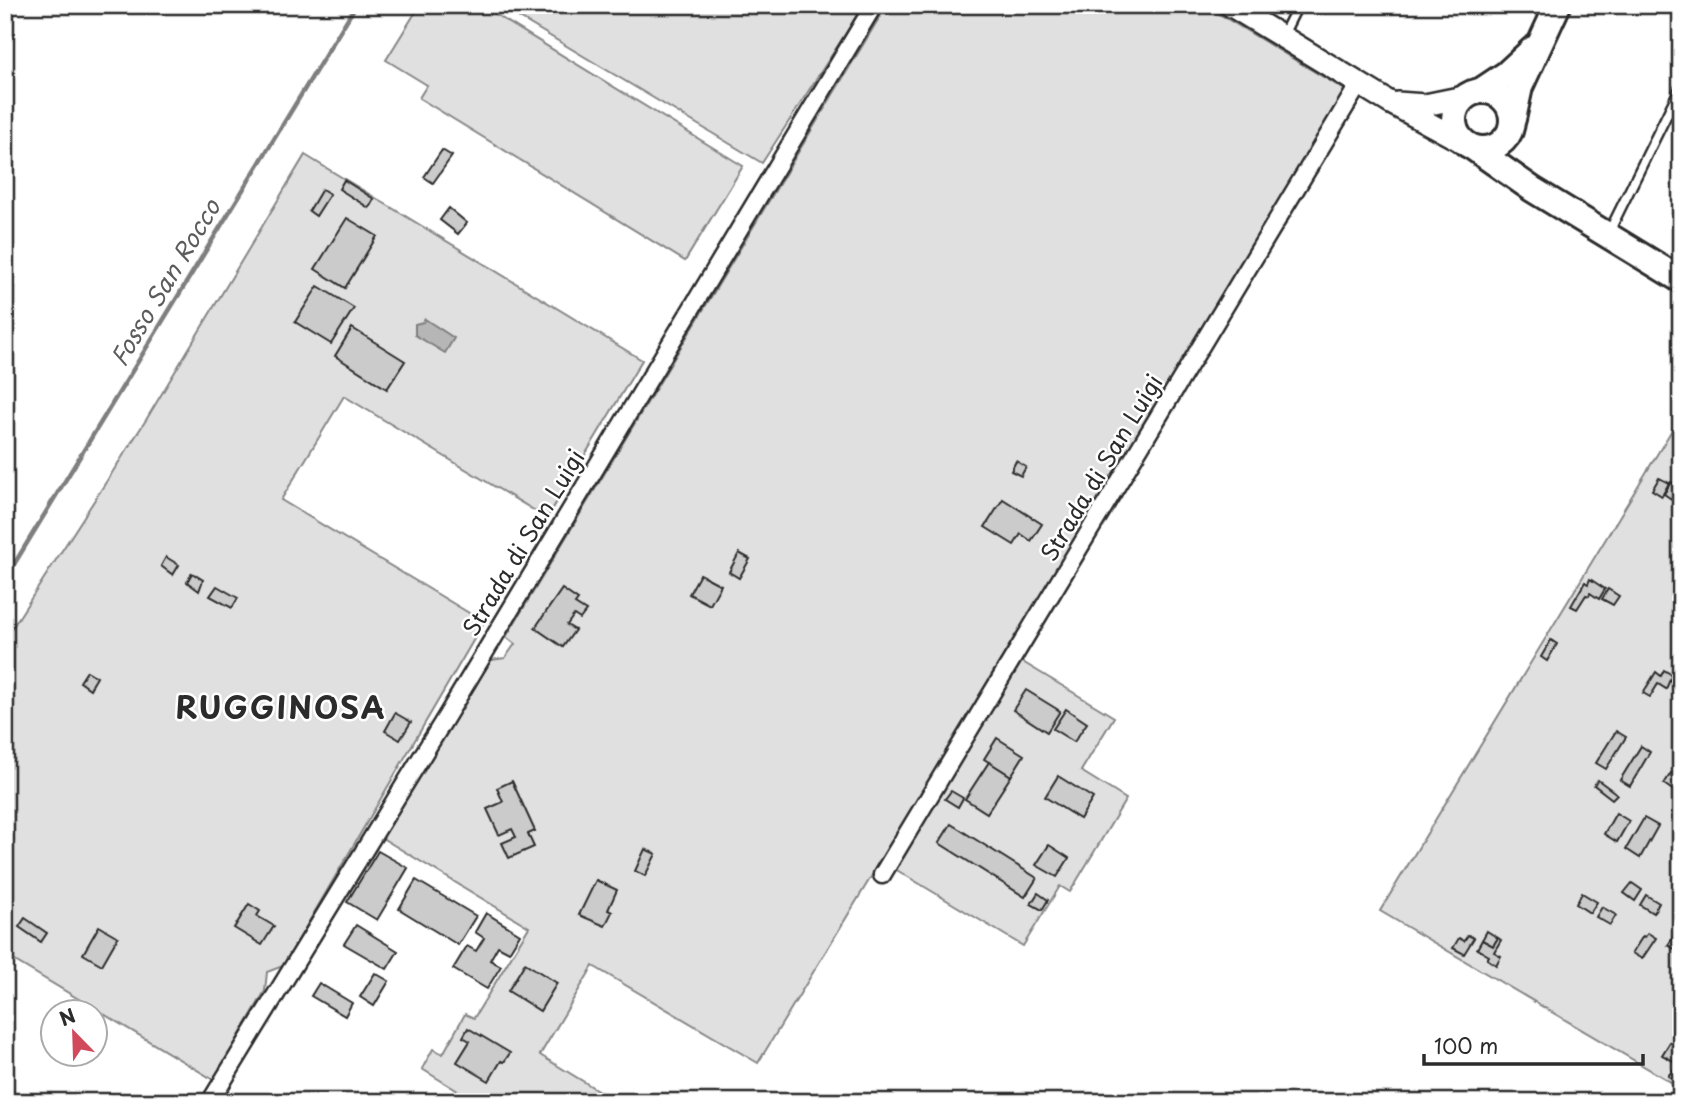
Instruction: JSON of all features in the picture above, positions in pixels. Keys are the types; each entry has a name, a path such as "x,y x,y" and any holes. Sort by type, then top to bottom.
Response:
{"main road":[{"path":"1230,5 1389,102 1469,145 1532,189 1681,280"},
{"path":"1539,44 1506,74 1457,105 1453,124 1469,145 1493,148 1506,138 1512,125 1520,87 1558,5"},
{"path":"1389,102 1425,104 1473,94 1499,96 1506,102 1516,155 1532,189"}],"street":[{"name":"Strada di San Luigi","path":"210,1102 446,717 874,5"},
{"name":"Strada di San Luigi","path":"882,875 1359,84"}],"lane":[{"path":"1282,38 1298,5"},
{"path":"1607,235 1681,86"}],"shaded area":[{"path":"420,5 480,5 743,166 685,261 419,98 427,85 386,60"},
{"path":"498,5 864,5 762,163"},
{"path":"887,5 1204,5 1348,92 758,1063 593,966 540,1055 617,1102 476,1102 422,1069 433,1049 443,1054 465,1014 474,1018 529,927 382,838 491,660 505,658 515,644 506,637"},
{"path":"305,155 642,360 547,518 344,396 281,500 484,622 283,966 267,972 265,991 214,1080 108,1017 108,998 77,998 5,955 5,639 146,420"},
{"path":"425,319 454,338 445,353 415,335 415,324"},
{"path":"1681,415 1681,1088 1380,911"},
{"path":"1021,661 1114,717 1081,771 1126,799 1070,892 1060,886 1023,946 895,869"}],"building":[{"path":"442,150 452,156 433,183 424,177"},
{"path":"344,180 374,199 369,208 339,189"},
{"path":"322,189 330,194 316,216 309,211"},
{"path":"449,208 467,223 458,234 440,220"},
{"path":"347,218 377,236 345,288 315,269"},
{"path":"318,286 354,308 331,344 295,322"},
{"path":"352,328 405,361 387,389 335,356"},
{"path":"1016,461 1026,467 1021,476 1011,471"},
{"path":"1659,478 1669,483 1662,496 1652,490"},
{"path":"1671,482 1680,489 1673,500 1664,494"},
{"path":"1003,499 1042,524 1031,541 1021,534 1014,545 985,527"},
{"path":"739,553 750,559 739,578 729,572"},
{"path":"166,557 179,565 173,575 161,566"},
{"path":"192,573 203,580 199,591 187,582"},
{"path":"700,574 721,585 710,605 689,594"},
{"path":"1590,579 1605,589 1599,599 1590,593 1577,609 1571,606 1585,582 1588,584"},
{"path":"217,586 238,598 232,608 210,596"},
{"path":"562,589 578,600 575,604 586,611 580,619 574,615 567,625 575,630 563,647 535,628"},
{"path":"1608,589 1619,596 1613,605 1602,599"},
{"path":"1551,640 1557,644 1547,661 1541,657"},
{"path":"1664,670 1672,675 1666,689 1658,684 1650,697 1643,693 1656,672 1661,676"},
{"path":"87,671 97,677 90,689 80,682"},
{"path":"1026,690 1060,711 1047,732 1013,710"},
{"path":"1066,709 1087,723 1074,742 1053,729"},
{"path":"395,713 411,722 400,740 385,731"},
{"path":"1616,731 1626,737 1606,769 1596,763"},
{"path":"997,738 1024,755 1011,776 984,759"},
{"path":"1641,746 1650,752 1630,786 1620,780"},
{"path":"989,762 1011,776 987,813 965,799"},
{"path":"1671,773 1681,778 1674,791 1664,784"},
{"path":"1058,776 1093,798 1080,819 1045,797"},
{"path":"1598,780 1617,794 1612,799 1594,785"},
{"path":"512,781 535,831 528,834 534,847 509,858 502,843 516,837 512,829 499,835 487,809 503,802 497,788"},
{"path":"951,791 963,798 958,807 945,799"},
{"path":"1616,813 1629,821 1617,842 1604,834"},
{"path":"1644,818 1658,826 1640,858 1626,849"},
{"path":"951,824 1037,878 1025,897 939,843"},
{"path":"1049,845 1069,858 1057,877 1036,865"},
{"path":"645,849 656,854 645,876 635,871"},
{"path":"378,851 408,868 377,920 347,902"},
{"path":"416,880 476,916 458,945 399,909"},
{"path":"596,880 617,890 608,910 612,912 605,926 579,915"},
{"path":"1632,883 1642,890 1635,901 1624,893"},
{"path":"1038,893 1048,900 1042,910 1031,904"},
{"path":"1582,893 1597,902 1590,913 1576,904"},
{"path":"1646,895 1659,903 1653,913 1640,905"},
{"path":"249,904 260,911 257,916 274,926 262,945 234,928"},
{"path":"1602,907 1616,915 1610,925 1596,917"},
{"path":"486,913 520,934 509,952 498,946 490,960 501,966 487,989 453,969 467,946 476,951 484,938 475,932"},
{"path":"25,918 47,933 41,942 19,927"},
{"path":"356,925 398,951 387,969 344,944"},
{"path":"99,926 118,937 102,965 83,954"},
{"path":"1487,931 1498,938 1493,946 1482,940"},
{"path":"1648,933 1656,938 1642,959 1632,953"},
{"path":"1468,935 1474,938 1464,954 1453,948 1459,938 1464,941"},
{"path":"1674,936 1681,940 1681,953 1668,945"},
{"path":"1498,938 1501,940 1494,952 1501,956 1496,965 1487,959 1489,956 1477,949 1482,940 1493,946"},
{"path":"525,963 557,983 540,1011 508,991"},
{"path":"375,973 389,981 374,1006 360,997"},
{"path":"319,983 352,1003 345,1016 311,996"},
{"path":"468,1028 510,1053 504,1062 501,1061 489,1081 457,1062 470,1041 463,1037"},
{"path":"1670,1042 1681,1048 1673,1061 1662,1055"},
{"path":"1681,1060 1681,1084 1668,1076"}],"waterway":[{"name":"Fosso San Rocco","path":"5,579 356,5"}],"district":[{"name":"RUGGINOSA","path":"281,709"}]}
